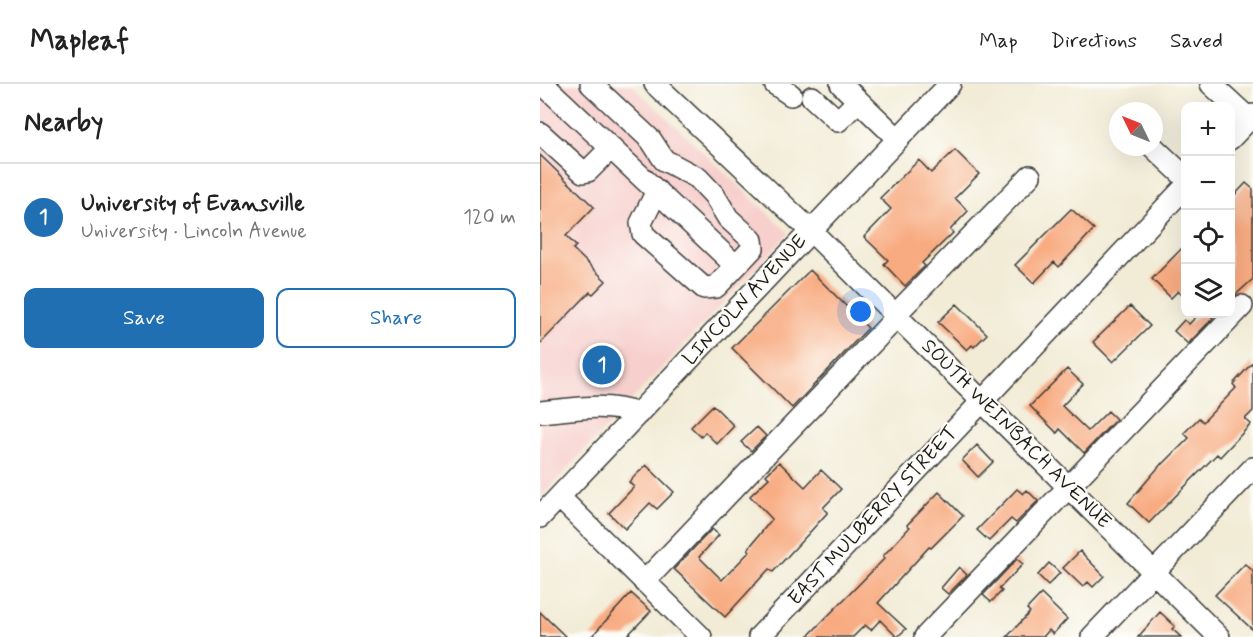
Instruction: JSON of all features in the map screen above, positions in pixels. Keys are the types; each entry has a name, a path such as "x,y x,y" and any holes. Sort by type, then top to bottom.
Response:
{"street":[{"path":"543,84 736,266"},
{"path":"591,84 646,136 664,160 698,178 714,195 728,219 752,240 753,248 716,287 704,288 643,234 641,223 657,191"},
{"name":"SOUTH WEINBACH AVENUE","path":"655,84 811,231 1219,637"},
{"path":"841,84 898,139"},
{"path":"1211,84 1251,117 1235,134"},
{"name":"LINCOLN AVENUE","path":"540,517 898,139 950,89"},
{"path":"802,91 838,121 858,101"},
{"path":"540,133 583,172 646,136"},
{"path":"1162,156 1181,174"},
{"path":"644,582 1030,176"},
{"name":"EAST MULBERRY STREET","path":"759,637 982,400 1149,212 1181,189"},
{"path":"925,637 1242,306"},
{"path":"540,412 620,407 638,414"},
{"path":"1092,637 1253,468"},
{"path":"559,497 701,637"}],"shaded area":[{"path":"540,84 631,84 789,233 540,498"}],"building":[{"path":"955,150 979,174 955,198 968,211 950,230 953,233 922,263 925,266 905,286 884,264 888,260 864,237 891,209 880,198 919,160 931,173"},
{"path":"540,155 594,207 566,236 576,246 573,249 606,281 593,294 590,292 540,344"},
{"path":"1246,183 1253,189 1253,279 1235,295 1235,210 1235,195"},
{"path":"1071,209 1094,229 1059,267 1054,262 1034,283 1015,265"},
{"path":"1181,249 1181,294 1178,291 1171,298 1152,279"},
{"path":"810,270 868,328 792,408 732,348"},
{"path":"957,304 987,334 974,347 972,345 967,350 938,322"},
{"path":"1130,306 1150,326 1113,362 1093,342"},
{"path":"1195,318 1213,318 1188,344 1174,331 1184,320 1189,324"},
{"path":"1253,362 1253,411 1245,419 1251,424 1220,457 1217,454 1149,523 1128,503 1162,463 1189,438 1184,433 1199,418 1203,422 1236,388 1233,384"},
{"path":"1067,369 1083,384 1062,406 1088,431 1108,411 1116,419 1084,453 1060,429 1057,433 1030,406"},
{"path":"713,405 734,426 717,444 705,432 701,437 691,427"},
{"path":"757,427 766,436 751,451 741,442"},
{"path":"977,445 993,462 978,477 962,460"},
{"path":"779,462 805,487 821,470 841,489 823,508 828,512 810,532 773,572 769,569 725,617 674,569 712,529 719,535 699,557 722,580 750,551 748,549 772,519 750,496 769,478 766,475"},
{"path":"646,465 674,492 657,509 650,503 625,529 609,513 634,487 629,482"},
{"path":"1017,489 1023,494 1027,490 1038,501 1016,523 1011,519 989,541 977,530"},
{"path":"939,492 963,516 931,548 929,547 878,603 906,629 897,637 880,620 871,630 865,625 853,637 807,637 885,558 883,556 910,527 907,525"},
{"path":"1080,551 1104,576 1093,587 1088,582 1083,587 1063,568"},
{"path":"1017,559 1023,564 999,589 1002,591 991,602 983,595"},
{"path":"1049,563 1060,573 1048,585 1038,575"},
{"path":"1245,564 1253,571 1253,630 1215,595"},
{"path":"959,567 967,575 948,594 941,588"},
{"path":"631,593 651,611 626,637 591,637"},
{"path":"1041,594 1067,619 1053,634 1049,630 1043,637 1007,637 1030,612 1027,609"},
{"path":"540,612 566,637 540,637"},
{"path":"1160,612 1175,626 1172,629 1181,637 1138,637"}],"place":[{"name":"University of Evansville","path":"602,365"}]}
